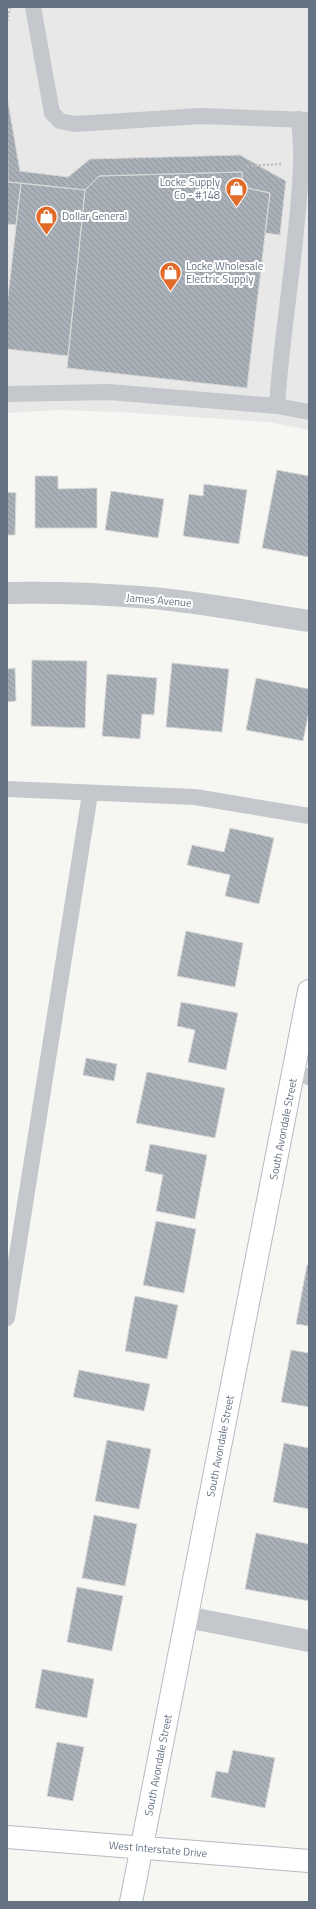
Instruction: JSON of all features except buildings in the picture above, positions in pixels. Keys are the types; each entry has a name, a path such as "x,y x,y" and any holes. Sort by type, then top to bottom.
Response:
{"main road":[{"name":"South Avondale Street","path":"132,1901 186,1617 301,1075 309,991"},
{"name":"West Interstate Drive","path":"7,1836 309,1861"}],"street":[{"name":"James Avenue","path":"7,592 153,598 309,621"},
{"path":"186,1617 309,1642"}],"lane":[{"path":"32,7 52,113 60,121 75,124 201,116 304,120 299,198 282,336 277,406"},
{"path":"7,394 109,392 277,406 309,412"},
{"path":"7,789 90,794 195,797 309,816"},
{"path":"7,1318 90,794"}],"path":[{"path":"7,22 10,7"}],"shaded area":[{"path":"7,7 309,7 309,430 268,422 119,412 59,410 7,413"}],"place":[{"name":"Locke Supply Co - #148","path":"236,208"},
{"name":"Dollar General","path":"47,236"},
{"name":"Locke Wholesale Electric Supply","path":"170,292"}]}
